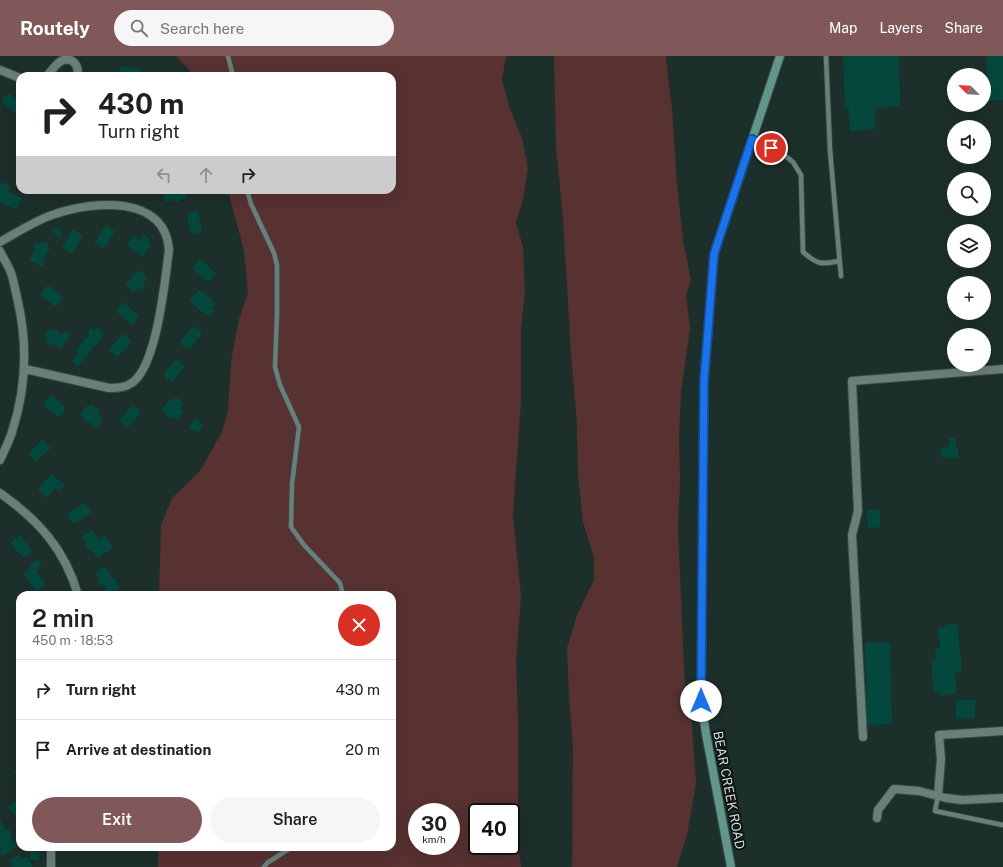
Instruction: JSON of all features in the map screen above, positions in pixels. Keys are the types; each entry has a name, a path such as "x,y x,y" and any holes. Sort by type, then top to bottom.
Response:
{"street":[{"name":"BEAR CREEK ROAD","path":"731,867 701,701 704,381 714,254 780,56"},
{"path":"51,72 61,61 69,59 73,60 77,65 77,72"},
{"path":"0,70 16,76"},
{"path":"0,242 54,214 80,207 116,205 133,208 147,213 159,222 165,231 169,242 163,297 150,354 142,374 131,384 120,388 109,388 25,369"},
{"path":"0,251 11,273 22,320 24,330 25,369 20,406 14,427 0,460"},
{"path":"864,737 852,535 858,511 852,381 1003,369"},
{"path":"0,493 20,507 35,521 58,550 74,581 77,591"},
{"path":"938,796 941,759 939,735 1003,730"},
{"path":"877,818 878,810 894,789 919,791 962,800 1003,798"},
{"path":"51,851 51,867"}],"lane":[{"path":"228,56 232,72"},
{"path":"826,56 830,150 841,276"},
{"path":"752,139 784,155 793,162 801,175 803,252 815,262 828,264 839,261"},
{"path":"248,194 251,204 274,253 277,265 275,368 280,385 299,427 292,484 291,527 304,545 340,583 342,591"},
{"path":"938,796 936,811 1003,825"},
{"path":"264,867 267,863 286,851"}],"shaded area":[{"path":"176,56 506,56 502,80 510,109 522,138 528,168 523,200 516,222 523,247 525,294 521,328 521,402 513,515 521,596 516,661 518,803 468,803 468,855 520,855 521,867 158,867 158,851 396,851 396,591 159,591 161,525 172,498 199,472 221,434 228,411 231,361 239,319 248,293 244,251 229,194 396,194 396,72 191,72"},
{"path":"554,56 666,56 683,240 691,280 686,295 690,328 681,393 678,527 686,699 692,725 696,783 687,835 677,867 572,867 573,744 567,648 577,615 594,580 594,558 583,522 578,476 577,424 571,355 563,218 556,147"}],"building":[{"path":"843,56 899,56 900,106 875,108 875,129 850,131 849,109 845,109"},
{"path":"986,56 1003,56 1003,100 991,101 991,68 987,68"},
{"path":"121,66 141,69 140,72 120,72"},
{"path":"8,93 16,98 16,112 2,103 4,100 2,99 3,96 6,98"},
{"path":"2,182 10,186 8,192 22,198 17,209 0,202 0,186"},
{"path":"164,194 186,194 186,198 179,200 179,202 176,202 176,200 165,202"},
{"path":"198,211 202,232 191,234 187,213"},
{"path":"106,225 115,231 104,249 94,243"},
{"path":"59,227 62,235 57,238 53,230"},
{"path":"73,229 83,236 72,254 62,247"},
{"path":"144,234 150,239 148,242 151,246 142,257 127,244 134,235 139,240"},
{"path":"42,241 49,245 48,247 50,248 43,261 45,262 42,267 29,260 35,250 33,248 36,243 39,244"},
{"path":"200,259 216,273 208,282 192,268"},
{"path":"138,270 141,273 142,271 147,277 143,282 146,284 141,290 138,288 134,293 125,285"},
{"path":"48,285 63,298 56,307 40,295"},
{"path":"199,290 203,293 204,292 216,303 212,308 215,311 210,316 208,314 206,315 189,301"},
{"path":"123,302 139,316 132,325 116,311"},
{"path":"193,326 196,329 198,327 198,330 202,334 189,349 185,345 184,347 180,341"},
{"path":"97,327 104,333 78,366 72,361 78,354 76,352 78,350 77,349 89,335 87,333 91,328 94,331"},
{"path":"52,328 62,335 65,331 71,335 60,349 53,343 51,346 45,341 47,338 44,336 47,333 46,332"},
{"path":"123,333 132,341 118,357 109,350"},
{"path":"176,359 185,367 172,382 165,379 166,377 163,374"},
{"path":"51,395 66,408 63,412 64,413 58,417 43,404"},
{"path":"176,397 184,404 180,409 183,412 177,420 173,417 171,419 161,410 170,399 172,401"},
{"path":"91,404 101,412 98,415 103,419 96,428 84,420 85,419 80,414 88,405 89,406"},
{"path":"133,405 141,412 127,428 119,420"},
{"path":"194,419 203,424 199,433 189,428"},
{"path":"949,438 956,438 958,458 941,457 941,447 949,447"},
{"path":"43,439 51,448 35,462 28,454"},
{"path":"51,474 65,485 59,491 55,488 47,498 38,490"},
{"path":"84,503 86,507 88,506 91,513 74,524 71,520 70,521 67,514"},
{"path":"867,510 880,510 880,527 868,528"},
{"path":"92,530 99,540 105,535 113,548 98,558 91,549 89,551 85,545 87,544 82,537"},
{"path":"20,535 32,551 27,557 26,555 23,558 10,543 15,537 16,538"},
{"path":"38,559 42,565 36,571 46,584 38,591 36,591 23,574 31,568 30,565"},
{"path":"105,566 113,579 115,578 116,583 120,588 115,591 104,591 106,589 103,584 100,586 97,581 100,580 95,573"},
{"path":"957,623 962,672 955,673 957,694 940,696 940,692 934,692 931,660 936,659 935,648 940,648 938,628"},
{"path":"890,642 892,724 867,725 865,643"},
{"path":"956,700 975,700 975,718 956,719"},
{"path":"16,800 16,815 15,816 8,807"},
{"path":"0,820 6,831 9,829 12,836 10,838 12,843 14,842 16,848 2,856 0,853 0,850 2,849 0,845"},
{"path":"30,851 39,852 39,860 30,860"},
{"path":"19,855 21,859 27,856 33,867 13,867 9,860"}],"route":[{"path":"701,701 704,381 714,254 752,139 771,148"}]}
